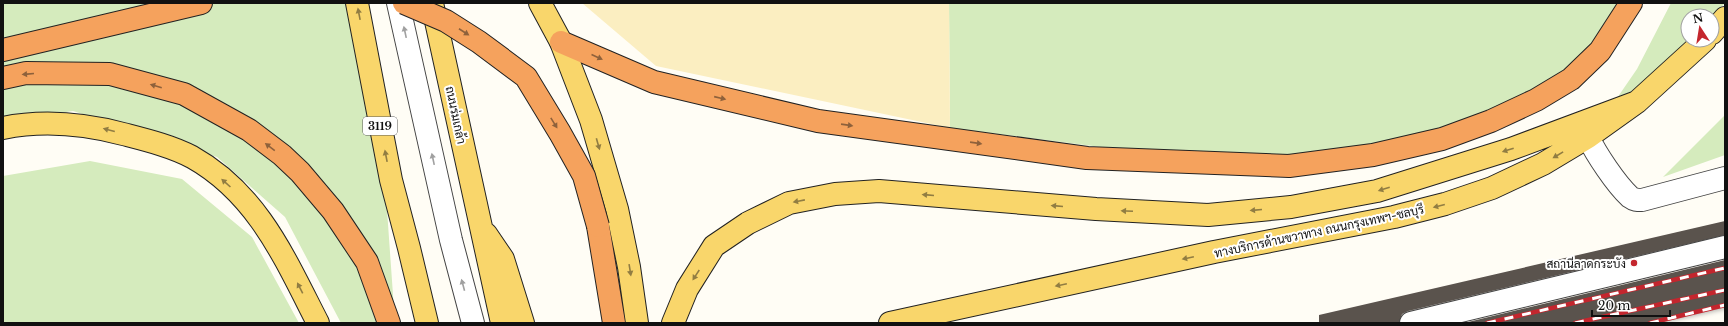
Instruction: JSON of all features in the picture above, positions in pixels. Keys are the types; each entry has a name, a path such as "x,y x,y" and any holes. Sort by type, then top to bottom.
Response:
{"highway":[{"path":"3,50 201,3"},
{"path":"404,3 446,21 479,42 526,77 584,176 598,226 614,323"},
{"path":"562,42 654,82 818,121 1087,158 1289,166 1373,155 1442,140 1491,121 1536,100 1571,79 1600,51 1631,3"},
{"path":"3,78 26,73 110,74 184,94 248,130 282,155 300,172 333,211 367,262 389,323"}],"main road":[{"name":"3119","path":"357,3 391,180 410,248 427,323"},
{"name":"ถนนร่มเกล้า","path":"432,3 502,323"},
{"path":"540,3 562,42 591,120 617,210 629,266 637,323"},
{"name":"ทางบริการด้านขวาทาง ถนนกรุงเทพฯ-ชลบุรี","path":"890,323 1214,252 1394,217 1445,204 1492,188 1543,164 1588,137 1637,102 1696,48"},
{"path":"673,323 687,289 714,246 748,222 789,203 835,194 879,191 1096,209 1208,214 1291,207 1377,191 1511,149 1637,102"},
{"path":"3,128 50,124 97,127 152,141 191,157 224,180 248,204 276,242 318,323"},
{"path":"391,180 412,323"},
{"name":"ถนนร่มเกล้า","path":"480,227 504,259 523,323"}],"street":[{"path":"398,3 451,240 473,323"},
{"path":"1588,137 1593,148 1618,182 1630,197 1635,200 1642,200 1725,178"},
{"path":"1411,323 1725,246"}],"green space":[{"path":"3,3 349,3 387,210 395,323 341,323 285,217 217,157 73,111 3,121"},
{"path":"949,3 1620,3 1584,56 1553,81 1504,106 1435,133 1325,153 1256,158 1132,151 950,128"},
{"path":"1671,3 1725,3 1720,8 1680,8 1680,48 1683,48 1655,78 1615,101 1637,69"},
{"path":"1725,115 1725,155 1663,177"},
{"path":"90,161 182,179 252,237 299,323 3,323 3,176"}],"sand":[{"path":"582,3 949,3 950,128 656,66"}],"building":[{"path":"1725,221 1725,235 1408,311 1402,314 1399,323 1319,323 1319,315"},
{"path":"1725,260 1725,305 1644,323 1464,323"}],"railway":[{"path":"1487,323 1725,268"},
{"path":"1575,323 1725,290"},
{"path":"1650,323 1725,305"}],"place":[{"name":"สถานีลาดกระบัง","path":"1634,263"}]}
